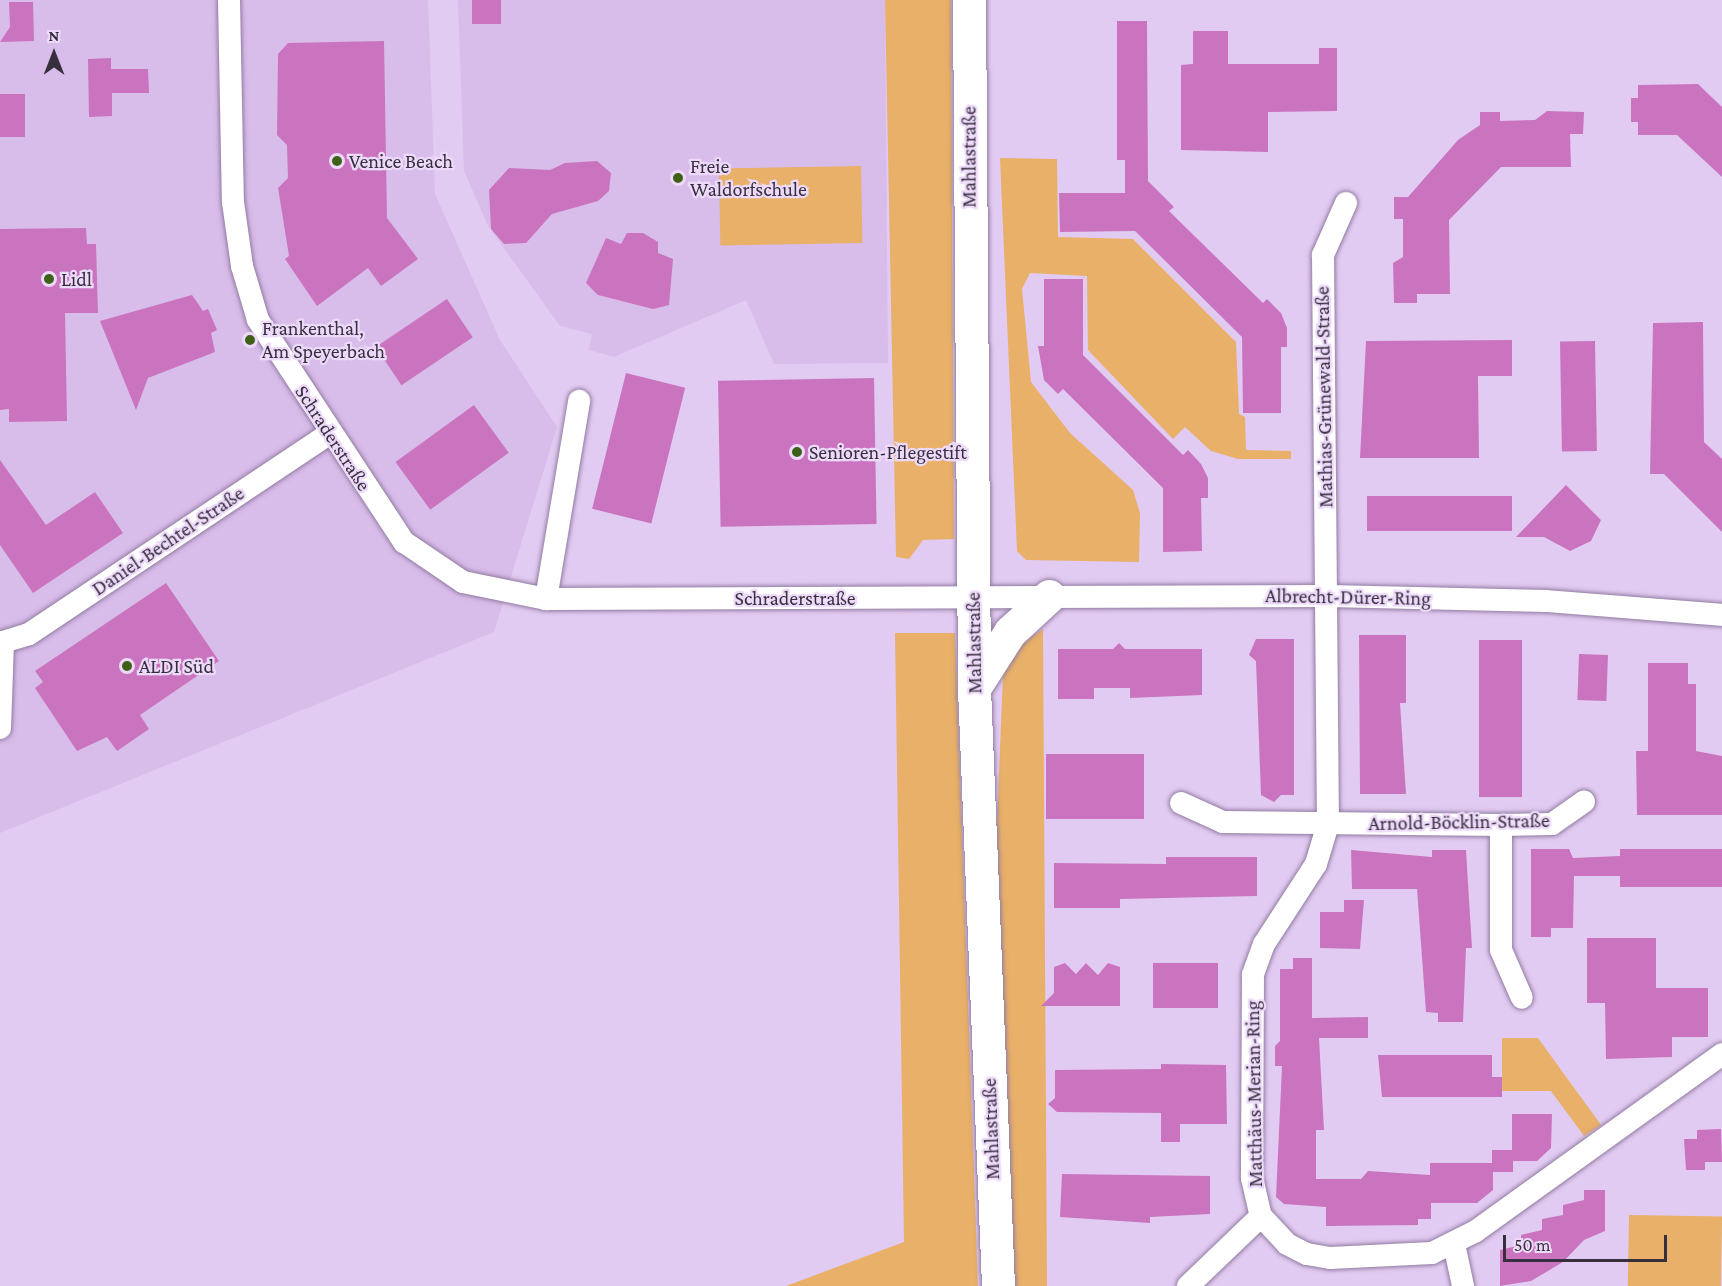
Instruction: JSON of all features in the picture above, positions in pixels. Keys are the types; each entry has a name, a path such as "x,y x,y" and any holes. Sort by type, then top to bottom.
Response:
{"street":[{"name":"Schraderstraße","path":"229,0 233,202 242,266 258,320 329,434 404,542 431,566 489,590 546,599 973,596"},
{"name":"Mahlastraße","path":"969,0 974,688 998,1286"},
{"name":"Mathias-Grünewald-Straße","path":"1329,596 1323,255 1346,203"},
{"path":"546,599 579,401"},
{"name":"Daniel-Bechtel-Straße","path":"2,641 29,634 329,434"},
{"name":"Albrecht-Dürer-Ring","path":"973,596 1329,596 1546,601 1722,615"},
{"path":"974,688 1010,632 1049,596"},
{"name":"Matthäus-Merian-Ring","path":"1329,596 1328,824 1316,864 1264,944 1253,975 1252,1178 1261,1216 1287,1244 1330,1258 1406,1258 1454,1244 1722,1054"},
{"path":"0,728 2,641"},
{"name":"Arnold-Böcklin-Straße","path":"1181,803 1223,822 1501,825 1552,824 1584,802"},
{"path":"1501,825 1501,950 1522,998"},
{"path":"1188,1286 1261,1216"},
{"path":"1454,1244 1463,1286"}],"shaded area":[{"path":"0,0 428,0 435,194 500,340 557,427 494,632 0,833"},
{"name":"Freie Waldorfschule","path":"458,0 885,0 888,363 774,364 746,300 614,357 589,350 592,334 560,326 488,226 464,171"},
{"path":"885,0 951,0 954,539 923,540 909,559 896,557"},
{"path":"1000,158 1057,159 1058,237 1133,239 1236,342 1239,414 1245,417 1246,450 1291,451 1291,459 1238,459 1211,451 1185,427 1173,439 1088,350 1087,276 1030,273 1022,289 1031,382 1070,433 1133,490 1140,513 1139,562 1026,560 1017,551"},
{"path":"861,166 862,243 720,245 719,168"},
{"path":"1043,629 1047,1286 1009,1286 993,923 1003,675 1021,644"},
{"path":"895,633 955,633 978,1286 786,1286 904,1242"},
{"path":"1502,1038 1538,1038 1601,1125 1584,1136 1551,1091 1502,1091"},
{"path":"1629,1215 1722,1217 1721,1286 1628,1286"}],"building":[{"path":"472,0 501,0 501,24 472,24"},
{"path":"9,2 33,2 34,41 0,42 10,27"},
{"path":"1117,21 1147,21 1148,181 1174,207 1169,211 1263,303 1267,299 1281,313 1287,328 1287,347 1281,347 1281,413 1243,413 1242,337 1135,231 1060,232 1059,193 1125,193 1125,160 1117,160"},
{"path":"1193,31 1228,31 1228,64 1319,64 1319,48 1337,48 1337,111 1268,112 1268,152 1181,150 1181,65 1193,64"},
{"name":"Venice Beach","path":"384,41 387,218 418,259 381,286 368,268 317,306 285,259 289,256 278,188 288,178 287,145 277,135 278,54 288,43"},
{"path":"111,58 111,69 148,69 149,93 112,93 112,116 89,117 88,59"},
{"path":"1698,84 1722,107 1722,177 1677,135 1638,135 1638,122 1631,122 1631,98 1638,98 1638,85"},
{"path":"0,94 25,94 25,137 0,137"},
{"path":"1547,111 1584,112 1583,134 1570,134 1571,167 1501,167 1449,220 1450,294 1417,294 1417,303 1394,303 1393,263 1403,257 1403,219 1394,219 1394,197 1408,197 1458,140 1480,125 1480,112 1500,112 1500,121 1535,120"},
{"path":"597,161 611,173 609,191 598,201 552,214 526,243 504,244 491,229 489,190 509,168 550,170 565,163"},
{"path":"86,228 87,244 96,244 98,313 65,313 67,421 9,422 9,409 0,410 0,229"},
{"path":"627,233 643,233 658,242 658,253 673,259 669,305 653,309 598,295 586,283 606,238 621,244"},
{"path":"1044,279 1083,279 1083,355 1183,455 1188,450 1201,464 1208,478 1208,498 1201,498 1202,551 1163,552 1163,488 1063,389 1058,394 1044,380 1038,346 1044,346"},
{"path":"192,295 203,311 208,309 217,330 211,333 215,352 148,378 136,410 100,321"},
{"path":"447,299 473,337 401,385 376,347"},
{"path":"1703,322 1704,442 1722,459 1722,532 1664,474 1650,474 1653,323"},
{"path":"1512,340 1512,376 1478,376 1479,458 1360,458 1366,341"},
{"path":"1595,341 1597,451 1562,452 1560,342"},
{"path":"626,373 685,388 651,524 592,509"},
{"name":"Senioren-Pflegestift","path":"874,378 877,524 721,527 718,381"},
{"path":"474,405 509,453 430,510 396,462"},
{"path":"0,460 46,525 95,492 123,533 33,593 0,545"},
{"path":"1566,485 1601,520 1591,541 1570,551 1544,537 1516,537"},
{"path":"1367,496 1512,496 1512,531 1367,531"},
{"name":"ALDI Süd","path":"166,583 219,661 140,715 149,729 117,751 107,737 77,751 35,688 43,682 35,671"},
{"path":"1359,635 1406,635 1406,703 1400,703 1406,794 1360,794"},
{"path":"1256,639 1294,639 1294,795 1281,795 1274,802 1261,795 1256,661 1249,655"},
{"path":"1479,640 1522,640 1522,797 1479,797"},
{"path":"1119,643 1125,649 1202,649 1202,695 1130,698 1130,688 1094,688 1094,699 1058,699 1058,649 1113,649"},
{"path":"1579,654 1608,655 1606,701 1577,700"},
{"path":"1648,663 1688,663 1688,684 1696,684 1696,751 1722,756 1722,815 1637,815 1636,751 1648,751"},
{"path":"1046,754 1144,754 1144,819 1046,819"},
{"path":"1531,849 1569,849 1573,858 1620,856 1620,849 1722,849 1722,887 1620,887 1620,876 1574,876 1573,928 1551,928 1551,937 1531,937"},
{"path":"1351,850 1432,857 1432,850 1466,850 1472,948 1466,948 1463,1022 1438,1022 1438,1013 1426,1012 1417,889 1352,889"},
{"path":"1166,857 1257,857 1257,896 1120,899 1120,908 1054,908 1054,863 1166,864"},
{"path":"1344,900 1364,900 1360,949 1320,948 1320,912 1344,912"},
{"path":"1587,938 1656,938 1656,988 1708,988 1708,1037 1672,1037 1672,1057 1606,1059 1605,1003 1587,1003"},
{"path":"1293,958 1312,958 1312,1018 1368,1017 1368,1038 1319,1038 1324,1130 1316,1130 1316,1179 1361,1179 1368,1171 1430,1175 1430,1163 1492,1163 1492,1150 1512,1150 1512,1114 1552,1114 1551,1148 1537,1161 1513,1161 1513,1172 1493,1172 1493,1190 1477,1203 1431,1203 1431,1219 1418,1219 1418,1225 1326,1226 1326,1207 1284,1204 1276,1197 1282,1066 1275,1066 1275,1046 1280,1041 1280,969 1293,969"},
{"path":"1065,963 1076,974 1086,963 1098,975 1108,963 1120,967 1120,1006 1041,1006 1054,993 1054,967"},
{"path":"1153,963 1218,963 1218,1008 1153,1008"},
{"path":"1378,1055 1492,1055 1492,1077 1502,1077 1502,1097 1382,1097"},
{"path":"1161,1064 1226,1065 1227,1124 1180,1124 1180,1142 1161,1142 1161,1113 1057,1112 1048,1104 1055,1098 1055,1070 1161,1069"},
{"path":"1721,1129 1722,1162 1705,1162 1705,1170 1686,1170 1684,1139 1697,1139 1697,1130"},
{"path":"1062,1174 1210,1176 1210,1214 1150,1217 1150,1223 1060,1217"},
{"path":"1584,1190 1605,1190 1605,1231 1584,1240 1563,1262 1531,1281 1500,1286 1500,1250 1521,1245 1521,1235 1542,1230 1542,1219 1563,1215 1563,1205 1584,1200"}],"place":[{"name":"Venice Beach","path":"337,161"},
{"name":"Freie Waldorfschule","path":"678,178"},
{"name":"Lidl","path":"49,279"},
{"name":"Frankenthal, Am Speyerbach","path":"250,340"},
{"name":"Senioren-Pflegestift","path":"797,452"},
{"name":"ALDI Süd","path":"127,666"}]}
